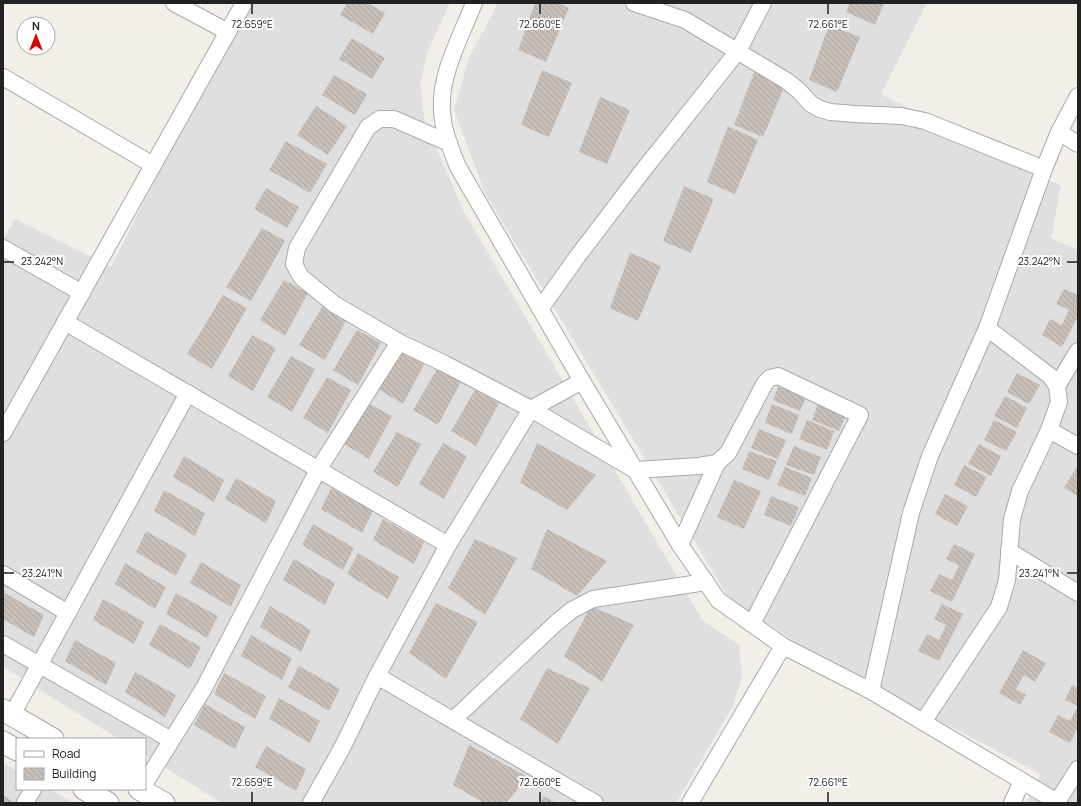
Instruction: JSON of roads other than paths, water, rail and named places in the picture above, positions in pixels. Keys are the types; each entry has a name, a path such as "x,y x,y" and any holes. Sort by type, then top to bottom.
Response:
{"street":[{"path":"174,3 228,32"},
{"path":"6,422 82,293 244,3"},
{"path":"474,3 449,64 442,90 443,119 449,143 458,167 582,381 680,545 718,600 783,646 923,722 1058,802 1078,769"},
{"path":"634,3 685,20 787,81 811,104 820,109 830,112 901,116 925,121 1044,170"},
{"path":"540,309 577,257 641,173 738,51 763,3"},
{"path":"3,77 153,165"},
{"path":"870,692 911,513 919,485 930,456 987,328 1059,132 1078,96"},
{"path":"449,143 394,119 380,119 368,127 297,248 294,264 301,276 334,304 399,342 445,364 531,410 635,470 699,466 718,463"},
{"path":"1059,132 1078,144"},
{"path":"3,248 82,293"},
{"path":"65,322 448,545"},
{"path":"923,722 998,607 1007,580 1012,519 1020,491 1049,430 1059,402 1057,386 1050,376 987,328"},
{"path":"146,782 204,688 318,470 399,342"},
{"path":"1057,386 1078,351"},
{"path":"680,545 718,463 728,453 765,383 770,378 778,376 860,415 752,624"},
{"path":"311,803 342,748 377,676 448,545 531,410 582,381"},
{"path":"51,738 7,713 40,664 188,393"},
{"path":"1049,430 1078,446"},
{"path":"1009,551 1078,593"},
{"path":"3,574 68,613"},
{"path":"453,720 556,623 572,610 593,599 706,582"},
{"path":"3,644 172,740"},
{"path":"690,803 783,646"},
{"path":"377,676 595,803"},
{"path":"3,742 16,749"},
{"path":"1012,803 1022,781"},
{"path":"25,803 32,790"},
{"path":"86,790 108,803"},
{"path":"145,790 164,803"}]}
